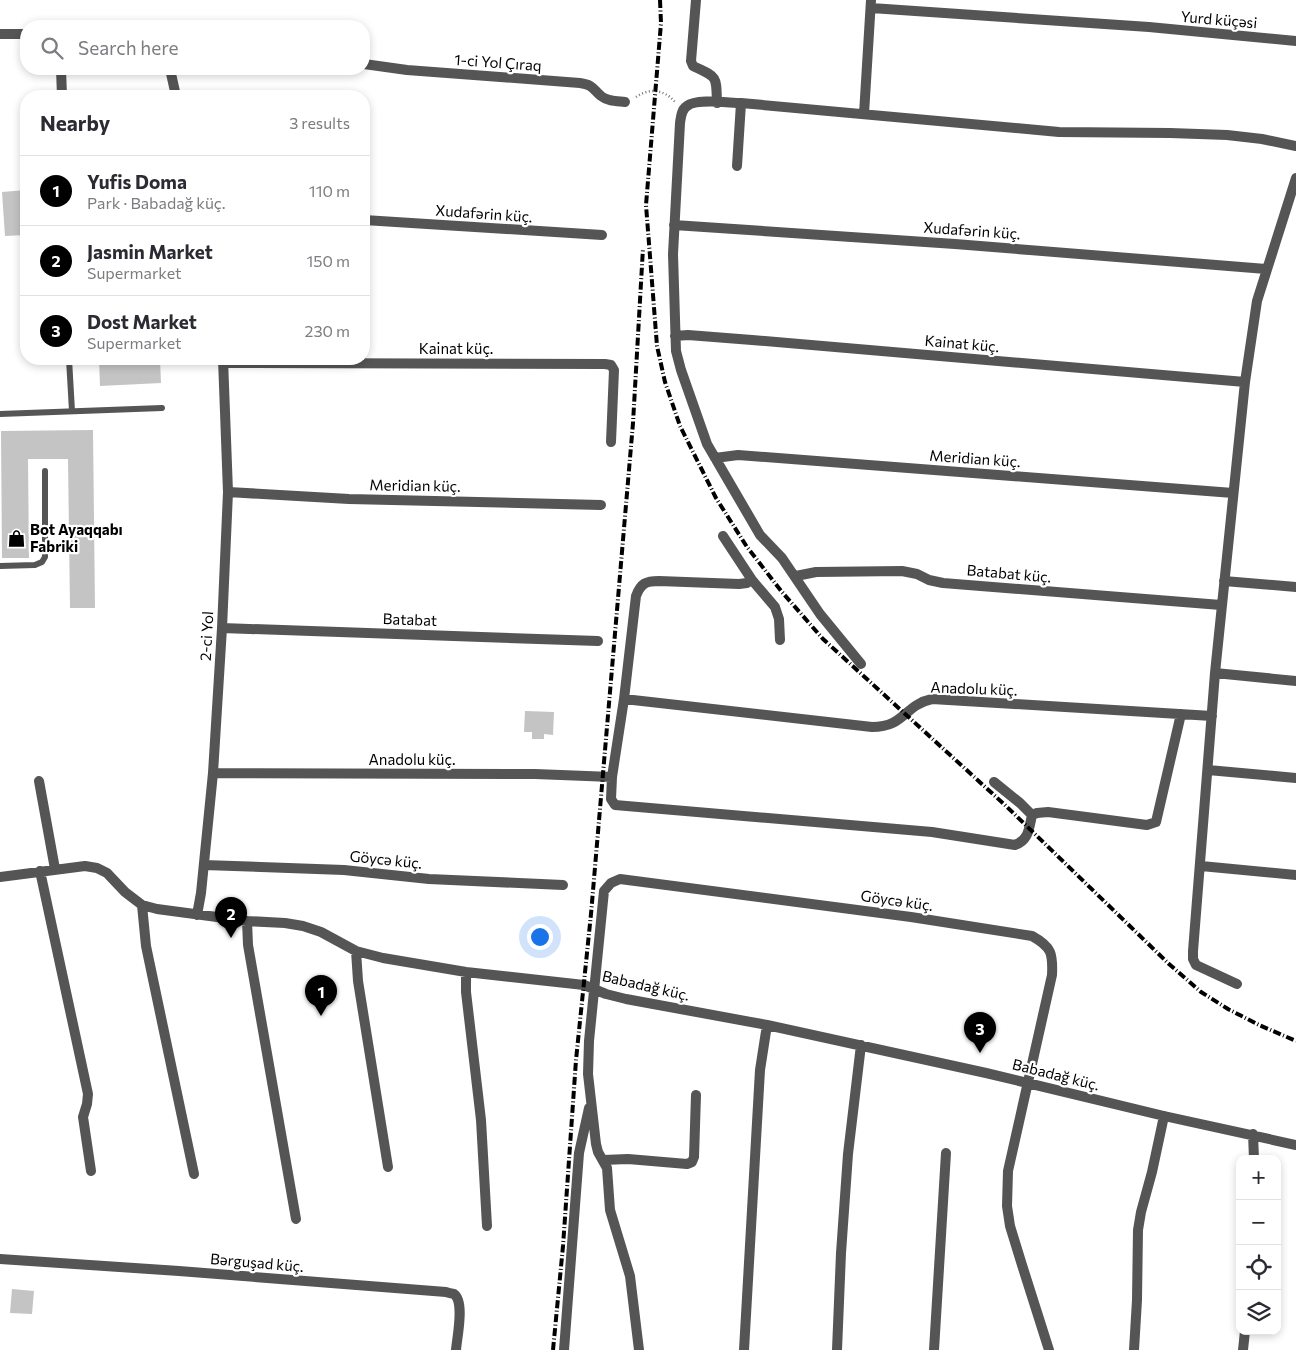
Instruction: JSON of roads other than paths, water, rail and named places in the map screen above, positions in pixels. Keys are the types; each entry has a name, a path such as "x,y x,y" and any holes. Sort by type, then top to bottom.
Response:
{"street":[{"path":"696,0 691,61 693,66 713,75 716,81 717,103"},
{"path":"864,114 871,4"},
{"name":"Yurd küçəsi","path":"871,4 1296,41"},
{"path":"0,34 20,34"},
{"name":"1-ci Yol Çıraq","path":"370,65 480,76 580,83 594,87 601,96 610,100 625,102"},
{"path":"61,75 62,90"},
{"path":"171,75 175,90"},
{"path":"861,664 820,614 782,558 760,535 707,444 681,370 676,351 673,254 682,110 688,105 702,102 741,103 1059,132 1228,135 1296,146"},
{"path":"737,166 741,103"},
{"path":"1237,984 1196,965 1193,960 1221,605 1246,382 1257,301 1296,178"},
{"name":"Xudafərin küç.","path":"370,220 602,235"},
{"name":"Xudafərin küç.","path":"674,225 955,244 1266,269"},
{"name":"Kainat küç.","path":"675,336 688,335 1246,382"},
{"name":"Kainat küç.","path":"370,362 610,365 614,370 611,442"},
{"name":"2-ci Yol","path":"197,915 213,774 222,628 228,492 223,365"},
{"name":"Meridian küç.","path":"715,458 738,455 1233,493"},
{"name":"Meridian küç.","path":"228,492 349,499 601,505"},
{"path":"723,536 752,580 775,607 779,619 780,640"},
{"name":"Batabat küç.","path":"796,576 816,572 902,571 943,583 1221,605"},
{"path":"752,580 739,584 648,581 640,585 636,596 624,699 612,777 611,799 615,805 924,831 1015,845 1023,842 1027,837 1032,815"},
{"path":"1224,581 1296,587"},
{"name":"Batabat","path":"222,628 598,640"},
{"path":"1215,673 1296,681"},
{"name":"Anadolu küç.","path":"624,699 872,727 891,725 906,715 914,706 922,701 932,699 1212,716"},
{"path":"1032,815 1048,812 1147,825 1156,822 1181,714"},
{"path":"1208,770 1296,778"},
{"name":"Anadolu küç.","path":"213,774 536,774 612,777"},
{"path":"39,781 55,869"},
{"path":"994,782 1032,815"},
{"name":"Göycə küç.","path":"204,865 344,870 428,879 563,885"},
{"name":"Babadağ küç.","path":"0,876 85,866 97,868 107,873 125,892 142,905 197,915 248,921 285,922 303,926 334,938 356,951 383,958 466,972 584,985 606,994 626,999 767,1025 861,1045 1296,1145"},
{"path":"1201,866 1296,875"},
{"path":"40,871 88,1094 88,1104 83,1118 91,1171"},
{"name":"Göycə küç.","path":"594,989 604,891 611,883 620,879 632,879 911,917 1032,936 1044,942 1051,953 1052,963 1043,1016 1008,1171 1007,1206 1010,1226 1049,1350"},
{"path":"142,905 146,946 194,1174"},
{"path":"248,921 248,945 296,1219"},
{"path":"356,951 358,981 388,1167"},
{"path":"466,972 466,992 481,1120 487,1226"},
{"path":"594,989 588,1074 596,1144 607,1168 610,1210 630,1276 639,1350"},
{"path":"744,1350 760,1070 767,1025"},
{"path":"837,1350 848,1154 861,1045"},
{"path":"603,1160 628,1159 687,1164 692,1162 694,1158 696,1095"},
{"path":"564,1350 579,1153 591,1098"},
{"path":"1134,1350 1138,1230 1164,1116"},
{"path":"1253,1134 1254,1155"},
{"path":"934,1350 946,1153"},
{"name":"Bərguşad küç.","path":"0,1259 446,1292 454,1294 460,1306 456,1350"},
{"path":"1243,1350 1245,1335"}],"lane":[{"path":"70,365 72,412"},
{"path":"0,414 162,408"},
{"path":"0,566 35,565 42,562 45,557 45,471"}],"railway":[{"path":"660,0 661,23 646,205 657,346 665,382 680,426 716,498 747,547 782,592 823,639 1006,806 1169,964 1201,992 1228,1009 1296,1041"},
{"path":"553,1350 563,1246 576,1060 591,914 633,423 643,248"}],"place":[{"name":"Bot Ayaqqabı Fabriki","path":"16,538"},
{"name":"Jasmin Market","path":"231,938"},
{"name":"Yufis Doma","path":"321,1016"},
{"name":"Dost Market","path":"980,1053"}]}
